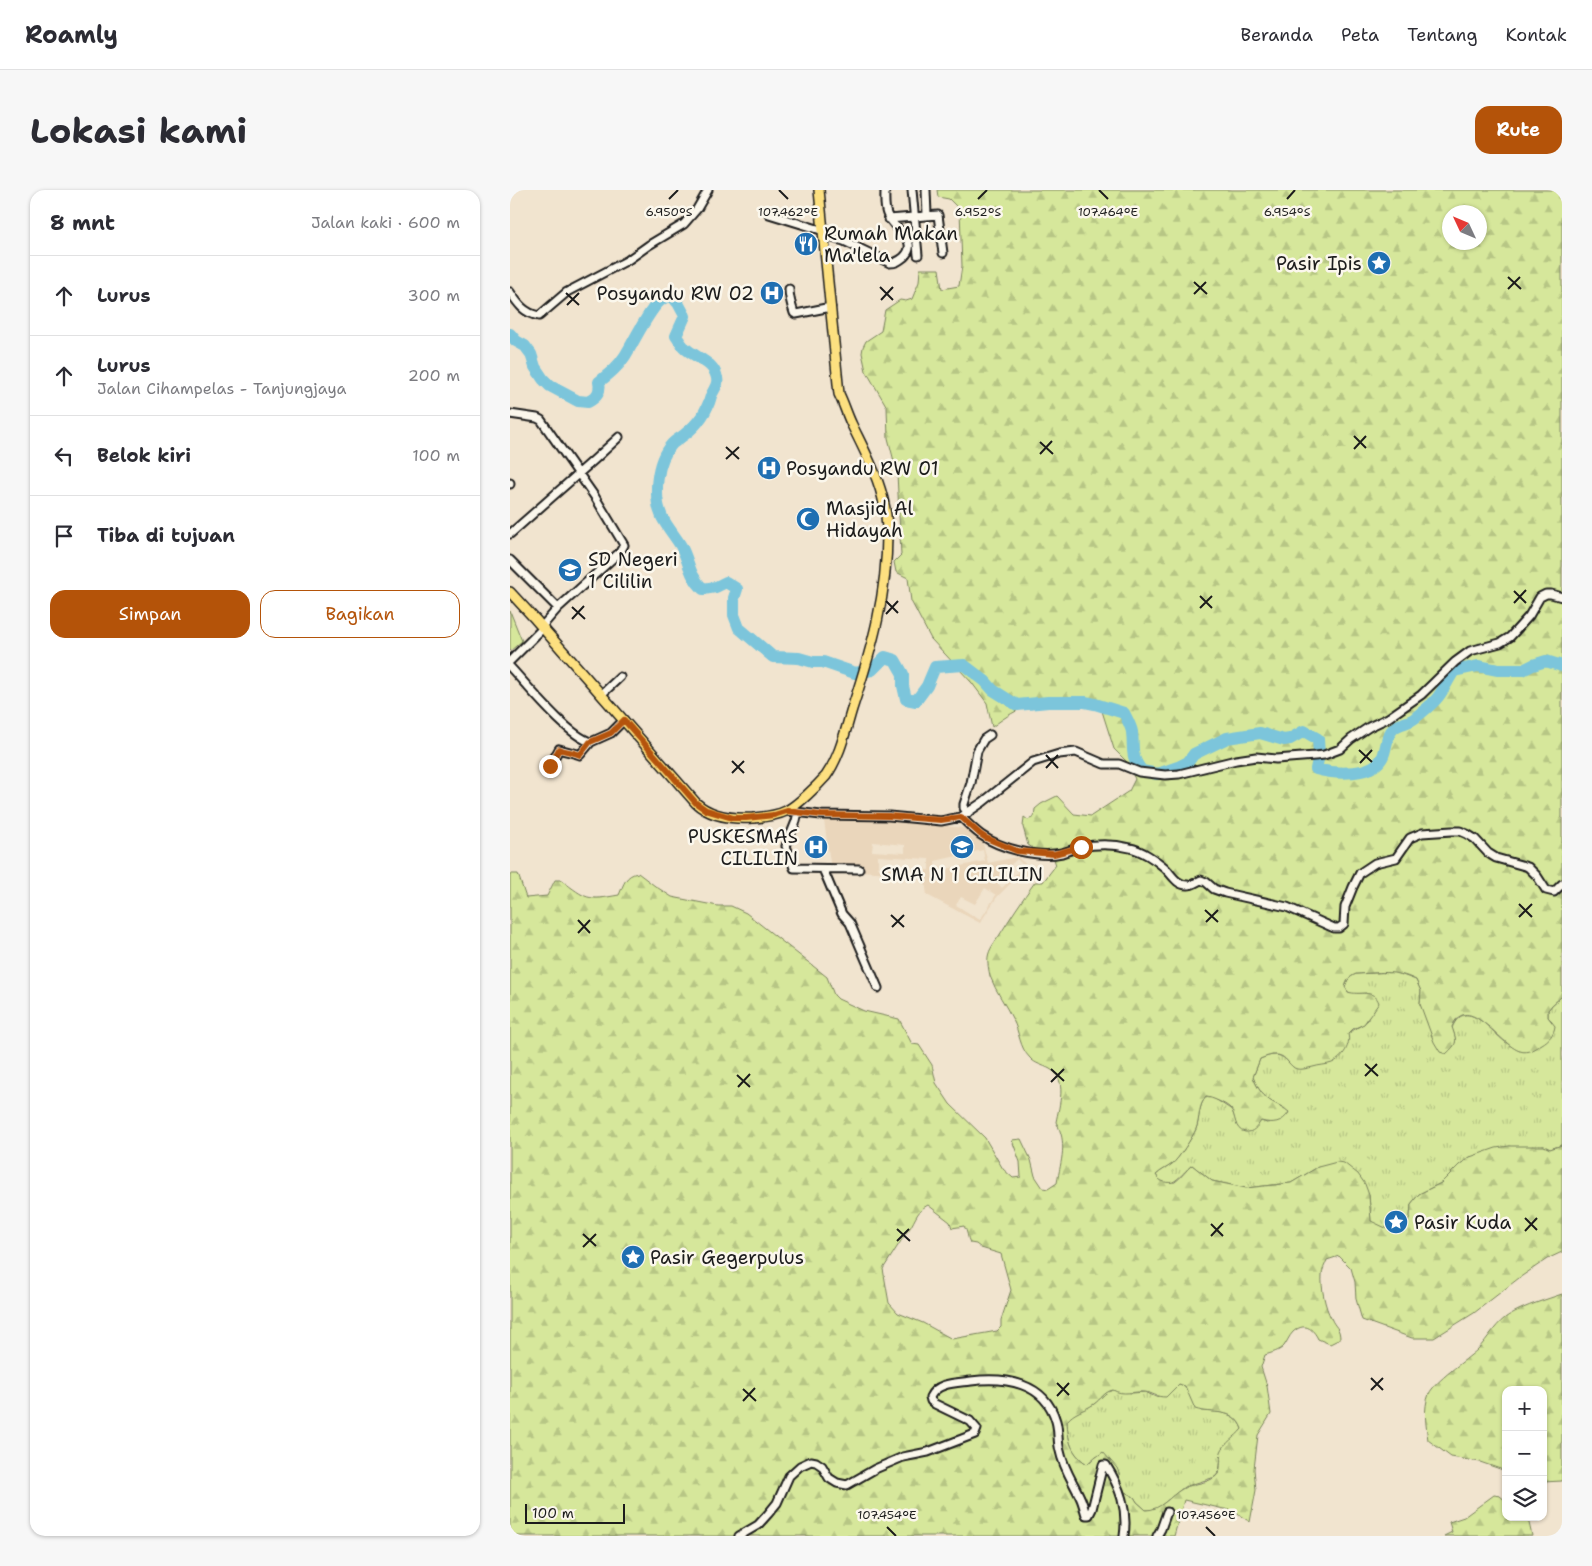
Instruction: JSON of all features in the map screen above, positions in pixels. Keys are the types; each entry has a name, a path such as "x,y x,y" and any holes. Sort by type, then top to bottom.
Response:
{"main road":[{"path":"510,592 602,694 696,803 706,810 733,818 774,815 787,811 819,784 835,760 870,654 885,584 887,526 879,482 840,394 819,190"}],"street":[{"path":"510,292 524,310 539,316 567,292 628,260 684,224 697,209 708,190"},
{"path":"770,214 844,241 890,263 895,263 908,252 910,245 908,239 889,219 886,209 885,190"},
{"path":"912,190 918,255"},
{"path":"926,190 927,215"},
{"path":"889,219 936,215 940,218 943,253"},
{"path":"789,289 790,302 795,314 831,307"},
{"path":"510,414 541,420 595,497 624,547 558,608 544,624 543,628 510,661"},
{"path":"510,534 594,460 618,436"},
{"path":"510,560 558,608"},
{"path":"787,811 821,815 889,816 941,820 961,817 1024,768 1042,758 1076,752 1104,764 1119,764 1139,772 1165,775 1179,774 1256,757 1276,759 1324,755 1340,749 1369,727 1388,718 1421,695 1455,662 1470,651 1500,643 1510,637 1529,616 1540,597 1552,594 1562,597"},
{"path":"510,667 555,716 584,740 590,742"},
{"path":"602,694 620,677"},
{"path":"550,766 559,749 580,755 590,742 611,733 624,720"},
{"path":"968,813 964,808 964,804 971,783 977,751 980,744 990,735"},
{"path":"798,812 786,846 794,868 859,868"},
{"path":"961,817 986,838 1017,851 1054,854 1096,845 1117,845 1140,850 1163,866 1181,884 1186,886 1193,885 1201,880 1214,889 1225,893 1287,907 1334,928 1341,927 1344,924 1344,907 1360,873 1375,863 1396,858 1410,838 1422,833 1460,831 1475,839 1488,853 1496,858 1528,867 1537,876 1546,890 1554,892 1562,884"},
{"path":"823,869 842,914 850,923 878,988"},
{"path":"739,1536 758,1525 777,1503 789,1476 800,1466 811,1461 822,1466 829,1478 837,1483 847,1484 896,1460 928,1452 975,1434 977,1429 970,1421 935,1404 931,1401 930,1397 937,1388 948,1384 986,1380 1030,1387 1049,1404 1056,1418 1059,1451 1080,1496 1086,1515 1089,1515 1092,1509 1103,1465 1106,1464 1117,1482 1125,1512 1124,1536"},
{"path":"1157,1536 1167,1512"}],"shaded area":[{"path":"852,818 925,823 962,828 981,836 988,863 1017,857 1028,866 997,897 980,923 927,895 924,875 926,874 831,869 824,821","holes":["873,842 905,845 905,853 872,851","983,850 985,861 936,871 935,861","878,856 929,859 929,870 878,868","1017,859 1024,866 1002,888 995,880","985,888 996,895 980,920 956,905 961,897 975,904"]}],"green space":[{"path":"937,190 1562,190 1562,996 1548,1010 1548,1017 1555,1026 1554,1032 1545,1042 1523,1052 1512,1047 1475,1017 1466,1014 1458,1017 1452,1027 1455,1042 1446,1054 1440,1052 1434,1042 1420,1004 1421,991 1416,980 1393,973 1356,974 1347,982 1345,987 1348,992 1370,994 1377,998 1379,1003 1364,1024 1353,1029 1348,1034 1347,1047 1340,1058 1330,1064 1301,1069 1294,1068 1282,1056 1278,1055 1271,1055 1260,1059 1253,1077 1261,1092 1270,1101 1289,1112 1287,1116 1277,1122 1261,1121 1253,1131 1245,1132 1239,1129 1233,1112 1229,1107 1219,1101 1206,1097 1203,1100 1196,1129 1189,1142 1175,1162 1156,1175 1162,1181 1175,1182 1192,1165 1212,1181 1246,1188 1291,1183 1318,1167 1337,1162 1344,1163 1358,1174 1365,1184 1369,1195 1371,1221 1392,1231 1404,1228 1410,1217 1411,1204 1419,1194 1441,1183 1470,1157 1496,1148 1509,1146 1544,1146 1550,1149 1562,1145 1562,1252 1547,1259 1474,1313 1434,1338 1412,1338 1362,1320 1356,1299 1355,1282 1351,1268 1339,1256 1327,1260 1322,1273 1323,1291 1327,1308 1338,1330 1340,1339 1330,1344 1318,1339 1311,1329 1301,1327 1290,1335 1282,1348 1265,1355 1261,1367 1267,1386 1271,1414 1258,1435 1254,1469 1256,1490 1250,1522 1233,1511 1184,1500 1174,1536 510,1536 510,874 518,874 526,898 547,896 555,880 561,880 582,895 600,898 619,895 628,878 638,873 672,897 718,906 731,906 746,913 827,977 834,995 838,999 864,1011 899,1019 912,1044 919,1045 932,1065 936,1083 950,1104 985,1138 1003,1169 1013,1178 1021,1177 1020,1162 1012,1140 1021,1139 1031,1160 1035,1176 1043,1188 1048,1189 1057,1183 1063,1144 1056,1122 1061,1093 1059,1079 1056,1073 1032,1060 1026,1054 1010,1014 990,976 988,957 992,946 1035,882 1043,882 1056,865 1051,851 1038,851 1028,845 1023,827 1024,817 1028,820 1034,817 1035,809 1057,796 1074,814 1091,816 1129,791 1135,779 1126,761 1114,749 1102,711 1085,706 1029,706 1012,713 992,727 987,703 972,683 931,639 911,601 908,578 896,572 894,562 901,555 897,473 888,438 887,407 866,371 862,353 866,341 881,331 885,310 900,300 912,299 919,282 920,269 939,269 942,289 959,286 962,266 960,210 949,199 938,197","holes":["928,1205 950,1222 952,1228 964,1226 970,1243 1001,1254 1011,1290 1001,1320 1001,1327 997,1331 952,1339 923,1323 898,1313 889,1303 883,1269 920,1211","1179,1384 1185,1386 1195,1409 1222,1413 1234,1417 1242,1429 1227,1443 1221,1452 1220,1469 1215,1477 1186,1487 1156,1508 1146,1510 1134,1497 1123,1491 1120,1486 1117,1468 1103,1452 1087,1464 1081,1460 1073,1450 1069,1440 1067,1421 1113,1390 1125,1393 1145,1392 1166,1397"]},
{"path":"510,611 522,641 510,651"},
{"path":"1394,972 1416,980 1421,991 1420,1004 1446,1053 1455,1042 1452,1028 1457,1019 1464,1015 1477,1018 1520,1051 1552,1021 1548,1017 1548,1010 1562,996 1562,1145 1550,1149 1544,1146 1470,1157 1441,1183 1419,1194 1411,1204 1410,1217 1404,1228 1392,1231 1371,1222 1369,1195 1318,1167 1291,1183 1246,1188 1212,1181 1192,1165 1175,1181 1165,1183 1161,1181 1156,1175 1175,1162 1189,1142 1196,1129 1203,1100 1206,1097 1212,1097 1232,1110 1238,1127 1261,1121 1267,1123 1289,1113 1267,1098 1257,1085 1253,1077 1260,1059 1271,1055 1279,1056 1294,1068 1348,1034 1368,1020 1366,993 1353,994 1348,992 1345,987 1349,979 1356,974"},
{"path":"1562,1294 1562,1481 1547,1482 1547,1386 1502,1386 1502,1470 1480,1462 1451,1457 1428,1440 1426,1405 1432,1389 1477,1350 1506,1317 1536,1303"},
{"path":"1179,1384 1185,1386 1201,1411 1219,1412 1231,1416 1239,1423 1242,1429 1221,1459 1219,1472 1215,1477 1184,1487 1159,1507 1146,1510 1134,1497 1123,1491 1120,1486 1119,1473 1096,1456 1087,1464 1081,1460 1073,1450 1069,1440 1067,1421 1071,1415 1094,1404 1107,1392 1113,1390 1132,1393 1145,1392 1156,1397 1174,1389"},
{"path":"1494,1495 1500,1496 1502,1498 1502,1521 1527,1521 1532,1536 1444,1536 1452,1532 1449,1522 1464,1517"}],"waterway":[{"path":"510,334 516,341 525,346 531,354 535,367 550,386 578,401 588,402 598,394 599,382 622,360 654,308 665,297 672,296 685,316 676,336 689,352 712,368 717,381 717,385 701,418 689,431 672,444 667,451 659,469 658,479 658,500 662,517 681,546 698,584 703,589 716,587 726,582 737,589 734,598 734,615 739,628 773,657 799,658 813,662 823,662 855,673 872,670 885,657 895,660 903,674 906,699 916,701 927,686 935,667 964,665 985,681 993,690 1017,705 1048,702 1085,702 1124,713 1131,730 1134,757 1142,771 1158,774 1178,767 1188,762 1194,754 1227,738 1260,733 1284,740 1290,739 1304,731 1318,739 1319,755 1316,769 1343,773 1363,771 1378,763 1383,756 1391,731 1396,726 1413,720 1433,703 1454,671 1478,666 1498,670 1523,670 1546,661 1562,666"}],"place":[{"name":"Rumah Makan Ma'lela","path":"806,244"},
{"name":"Pasir Ipis","path":"1379,263"},
{"name":"Posyandu RW 02","path":"772,293"},
{"name":"Posyandu RW 01","path":"769,468"},
{"name":"Masjid Al Hidayah","path":"808,519"},
{"name":"SD Negeri 1 Cililin","path":"570,570"},
{"name":"PUSKESMAS CILILIN","path":"816,847"},
{"name":"SMA N 1 CILILIN","path":"962,847"},
{"name":"Pasir Kuda","path":"1396,1222"},
{"name":"Pasir Gegerpulus","path":"633,1257"}],"route":[{"path":"550,766 559,749 580,755 590,742 611,733 624,720 696,803 700,807 718,815 746,818 774,815 787,811 821,815 889,816 941,820 952,820 961,817 986,838 1017,851 1054,854 1081,847"}]}
